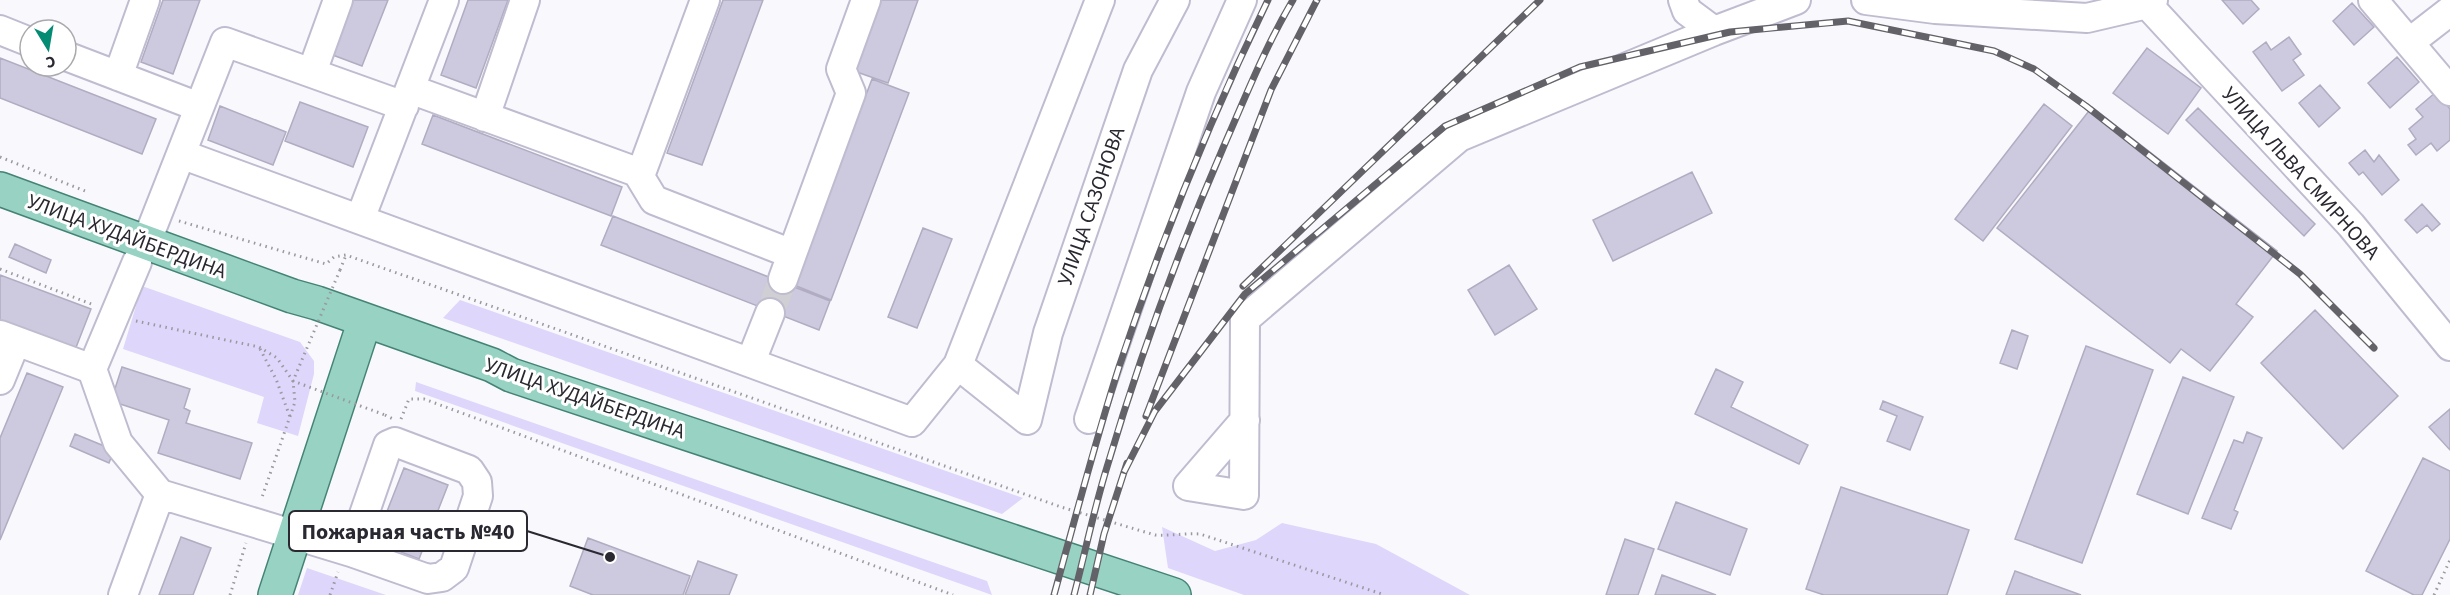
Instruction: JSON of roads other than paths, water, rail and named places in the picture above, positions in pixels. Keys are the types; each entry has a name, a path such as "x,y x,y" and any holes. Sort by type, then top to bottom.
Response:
{"main road":[{"name":"УЛИЦА ХУДАЙБЕРДИНА","path":"0,189 142,252 360,334 1108,595"},
{"name":"УЛИЦА ХУДАЙБЕРДИНА","path":"0,212 292,296 492,365 511,375 1174,595"},
{"path":"292,296 360,334 511,375"},
{"path":"275,595 360,334"}],"street":[{"path":"118,76 145,0"},
{"path":"312,72 338,0"},
{"path":"360,219 444,0"},
{"path":"485,117 525,0"},
{"path":"640,176 705,0"},
{"path":"351,552 388,445 395,442 470,470 477,482 478,496 454,568 442,577 428,579 351,552 160,494 118,443 92,369 142,252 225,42 312,72 485,117 637,172 654,200 788,266 851,93 841,69 866,0"},
{"path":"181,154 912,422 958,365 1100,0"},
{"name":"УЛИЦА САЗОНОВА","path":"958,365 1027,420 1048,333 1138,70 1174,0"},
{"path":"1089,419 1201,92 1242,0"},
{"path":"1683,0 1687,11 1714,31"},
{"path":"1245,420 1245,319 1459,137 1714,31 1796,0"},
{"path":"1866,0 1935,9 2087,18 2150,2"},
{"path":"2373,0 2450,91"},
{"name":"УЛИЦА ЛЬВА СМИРНОВА","path":"2150,2 2352,225 2450,346"},
{"path":"2410,42 2450,10"},
{"path":"0,30 18,37"},
{"path":"78,61 199,107"},
{"path":"751,362 770,313"},
{"path":"0,380 8,338 92,369"},
{"path":"123,595 160,494"}],"tunnel":[{"path":"770,313 783,279"}],"railway":[{"path":"1054,595 1110,395 1152,273 1206,135 1268,0"},
{"path":"1074,595 1107,467 1160,306 1206,187 1247,92 1293,0"},
{"path":"1146,416 1271,90 1317,0"},
{"path":"1243,286 1540,0"},
{"path":"1124,472 1155,411 1245,294 1445,126 1580,67 1730,32 1848,21 1994,51 2034,69 2086,106 2300,274 2374,348"},
{"path":"1090,595 1104,534 1127,463"}],"place":[{"name":"Пожарная часть №40","path":"610,557"}]}
